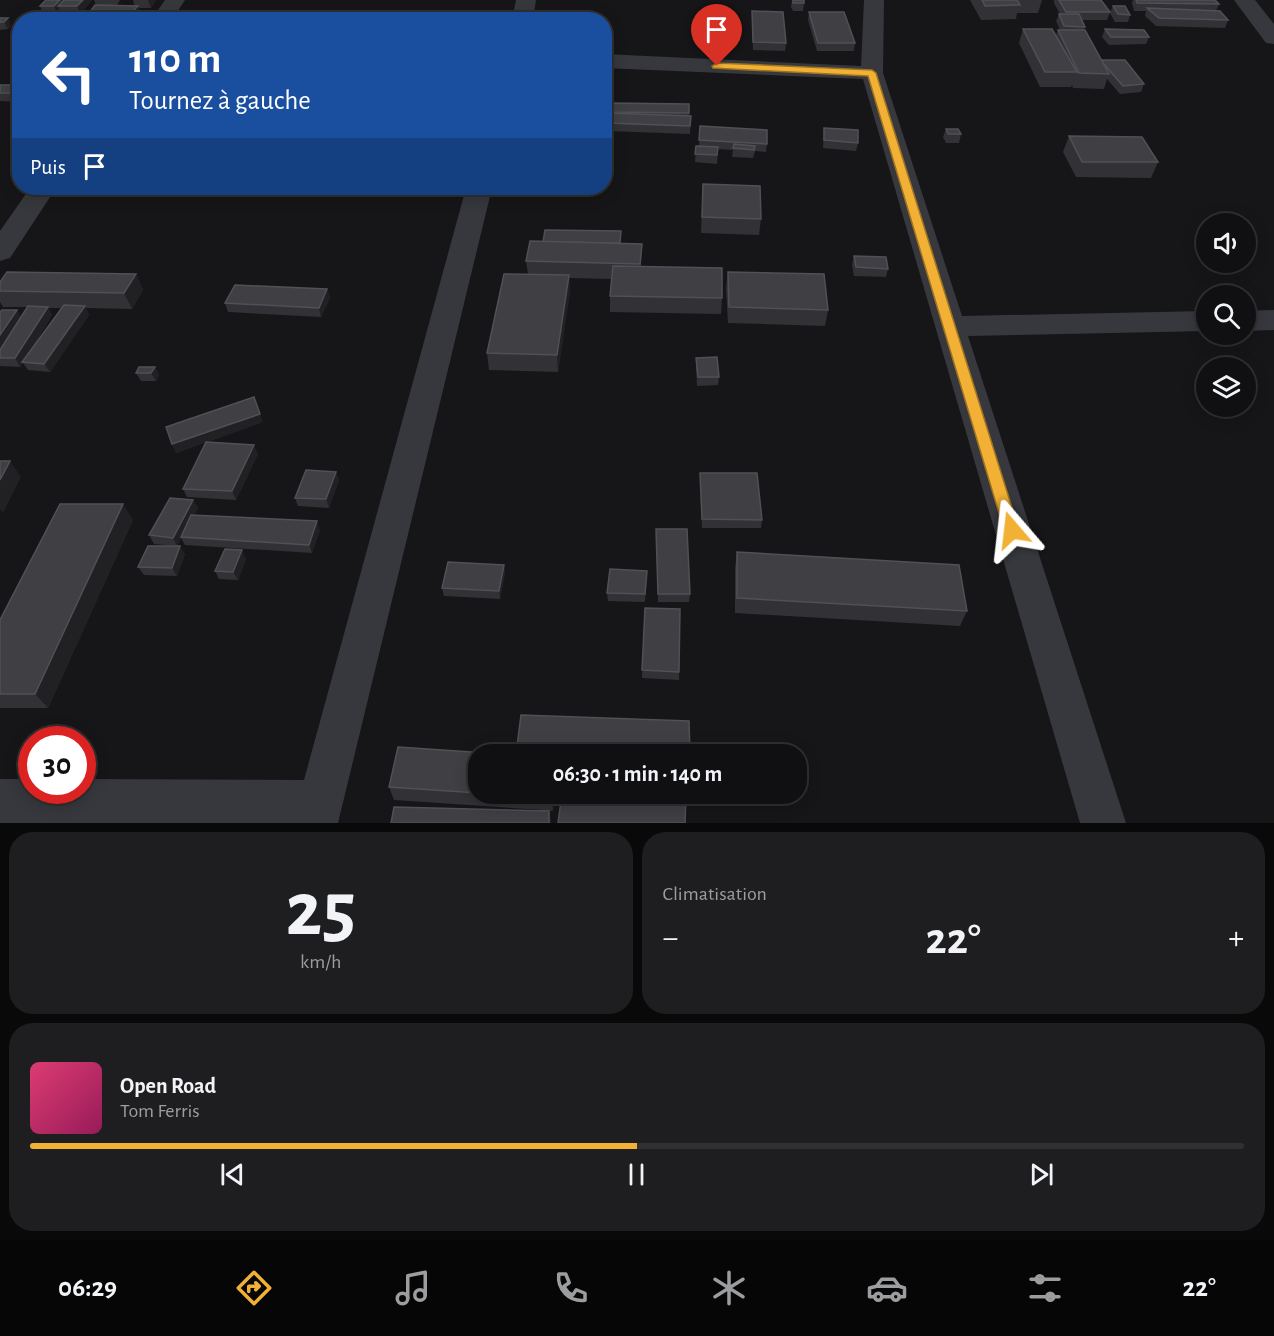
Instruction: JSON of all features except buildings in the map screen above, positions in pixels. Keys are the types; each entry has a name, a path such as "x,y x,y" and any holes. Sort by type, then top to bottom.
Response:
{"street":[{"path":"874,0 872,73 1103,823"},
{"path":"1244,0 1274,38"},
{"path":"612,61 872,73"},
{"path":"0,252 38,195"},
{"path":"0,801 317,813 477,195"},
{"path":"1256,321 1274,320"},
{"path":"949,326 1196,321"}],"route":[{"path":"717,66 872,73 1012,530"}]}
